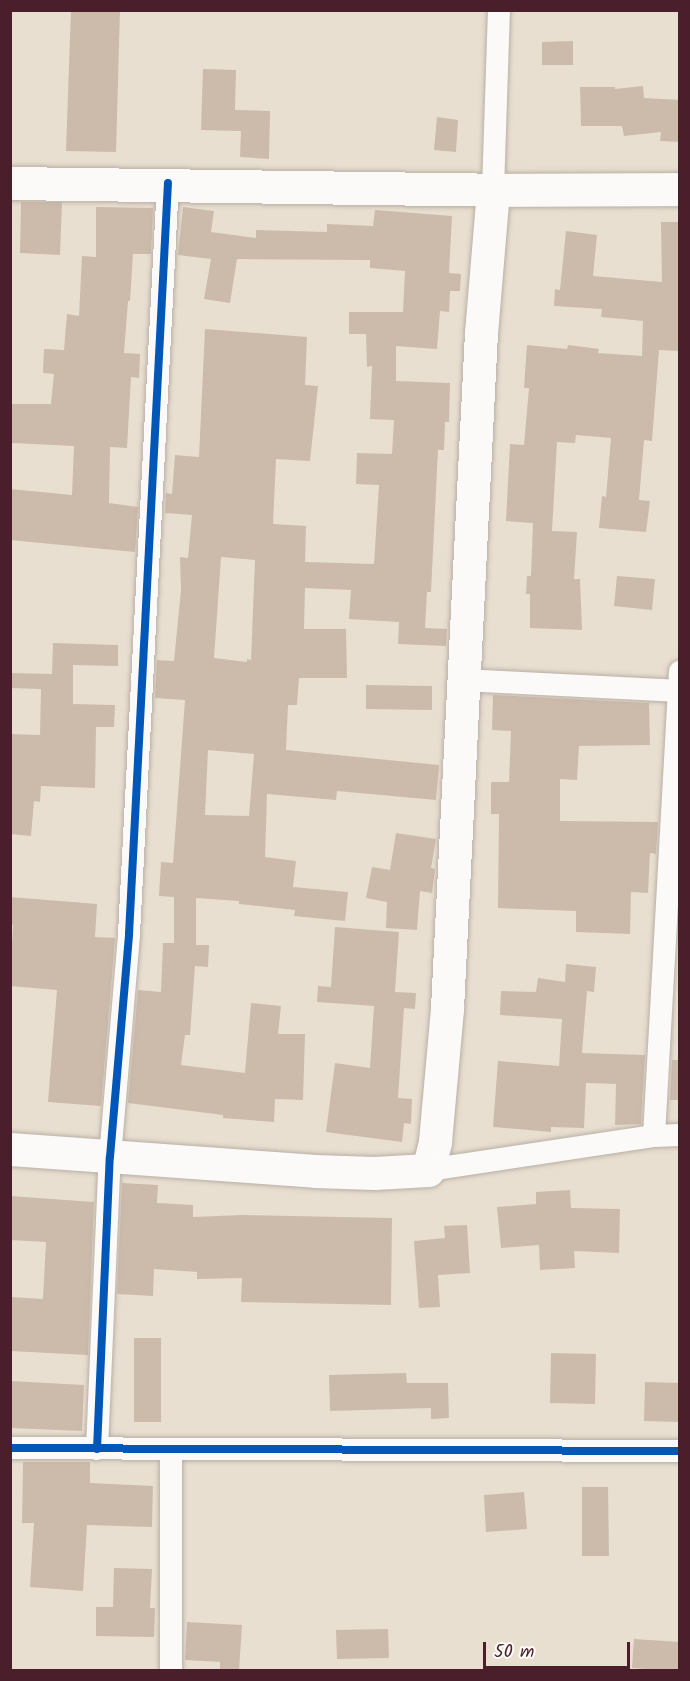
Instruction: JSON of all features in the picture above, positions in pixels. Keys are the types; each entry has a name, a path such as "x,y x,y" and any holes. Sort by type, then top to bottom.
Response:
{"main road":[{"path":"10,183 168,183 493,190 680,189"},
{"path":"10,1149 352,1173 428,1170 435,1141 447,1008 481,333 493,190"}],"street":[{"path":"493,190 499,10"},
{"path":"96,1449 110,1157 129,934 168,183"},
{"path":"463,680 679,684 654,1136"},
{"path":"428,1170 654,1136 680,1136"},
{"path":"10,1448 680,1451"},
{"path":"171,1450 171,1671"}],"building":[{"path":"71,10 120,10 116,152 66,151"},
{"path":"573,41 573,65 542,65 542,42"},
{"path":"203,69 236,70 235,110 270,111 269,159 240,157 241,131 201,130"},
{"path":"643,86 644,98 680,100 680,142 660,141 661,132 624,136 622,126 581,126 580,87 615,87 615,89"},
{"path":"437,117 458,120 456,152 434,150"},
{"path":"21,202 62,202 60,255 20,253"},
{"path":"96,207 153,208 151,254 133,254 124,353 140,354 139,378 131,377 127,448 110,447 109,503 138,507 135,552 10,540 10,489 72,495 74,446 12,443 11,404 51,404 54,374 43,373 44,349 64,350 67,314 79,316 82,256 96,257"},
{"path":"183,207 214,211 211,232 256,238 256,230 327,232 327,224 373,226 375,210 452,216 449,273 461,274 460,291 450,291 449,312 440,311 437,349 396,346 396,381 450,383 449,422 445,422 444,450 438,450 431,592 427,592 425,628 447,629 446,646 398,644 399,622 349,619 351,590 305,588 304,629 346,629 347,678 299,678 297,705 288,705 286,750 439,765 436,800 337,791 336,800 267,794 265,857 296,861 293,887 348,892 345,921 294,916 295,910 239,904 239,901 196,898 196,945 209,945 208,967 195,966 190,1035 185,1035 181,1065 245,1073 251,1003 281,1006 278,1034 305,1034 303,1100 275,1099 274,1122 223,1118 223,1115 128,1103 138,990 161,992 163,943 174,943 174,897 159,896 161,862 173,863 185,700 155,698 157,660 174,661 181,590 180,557 188,558 192,515 165,513 166,493 172,494 175,455 199,457 205,329 307,337 305,385 318,386 310,461 276,459 273,524 306,526 305,562 374,564 379,485 356,484 357,453 392,454 394,420 370,419 372,366 367,367 366,334 349,334 349,312 403,312 405,271 370,268 370,260 237,259 230,303 204,299 211,259 178,255","holes":["221,557 255,560 251,660 247,659 247,662 214,658","208,750 254,754 249,816 205,815"]},
{"path":"661,222 680,222 680,351 659,350 652,441 644,440 639,500 650,501 646,532 599,528 602,496 606,497 611,438 576,435 575,443 557,442 552,531 577,532 574,579 580,579 582,630 530,628 530,594 526,594 527,576 531,576 533,523 506,521 510,444 524,445 529,388 524,388 527,345 567,349 568,345 599,349 598,353 642,356 643,321 601,317 602,309 554,306 555,289 560,290 566,231 597,235 593,276 662,282"},
{"path":"617,576 655,579 652,610 614,606"},
{"path":"53,643 118,645 118,666 73,665 73,704 115,705 114,727 96,727 95,788 41,786 40,802 34,801 31,836 10,834 10,734 40,735 41,689 10,688 10,673 52,674"},
{"path":"366,685 432,686 432,710 366,709"},
{"path":"493,695 649,703 650,745 579,746 577,780 560,779 560,821 658,822 656,854 650,853 648,893 631,892 630,934 576,932 576,911 498,908 499,814 491,814 491,782 509,782 511,731 492,730"},
{"path":"396,833 436,839 431,868 435,869 432,893 420,891 417,930 386,928 387,902 366,898 372,867 390,870"},
{"path":"10,897 97,904 95,937 115,938 101,1106 48,1102 57,990 10,986 13,925 10,924"},
{"path":"335,927 399,932 395,992 416,993 415,1009 404,1008 398,1098 412,1099 411,1124 404,1123 402,1142 326,1132 335,1063 370,1068 374,1006 317,1002 318,986 331,987"},
{"path":"566,964 596,967 594,992 587,991 582,1053 645,1055 641,1124 615,1125 616,1084 586,1083 584,1128 551,1127 551,1132 493,1127 498,1061 559,1066 562,1019 500,1015 501,991 536,992 538,978 565,982"},
{"path":"672,1060 680,1060 680,1100 670,1100"},
{"path":"122,1183 158,1185 157,1203 193,1205 193,1217 243,1215 392,1218 391,1305 241,1302 242,1278 197,1279 197,1272 154,1269 153,1296 117,1294"},
{"path":"570,1190 571,1208 620,1209 619,1253 574,1251 575,1268 540,1270 539,1245 501,1248 497,1207 536,1204 536,1192"},
{"path":"10,1196 94,1202 88,1355 10,1351 10,1297 43,1299 46,1242 10,1240"},
{"path":"467,1225 470,1273 438,1275 440,1307 419,1308 414,1241 445,1238 444,1226"},
{"path":"134,1338 161,1338 161,1422 134,1422"},
{"path":"551,1353 596,1354 595,1404 550,1403"},
{"path":"406,1373 407,1383 448,1383 449,1418 431,1419 431,1408 330,1411 329,1375"},
{"path":"10,1381 84,1385 82,1431 10,1428"},
{"path":"645,1382 680,1383 680,1422 644,1421"},
{"path":"23,1462 90,1462 90,1483 153,1486 152,1527 87,1525 83,1591 30,1587 34,1523 22,1523"},
{"path":"582,1487 608,1487 609,1556 582,1556"},
{"path":"524,1492 527,1529 486,1532 484,1495"},
{"path":"114,1568 152,1569 150,1608 155,1608 154,1637 96,1636 96,1607 113,1607"},
{"path":"187,1622 242,1625 239,1671 220,1671 220,1662 185,1660"},
{"path":"388,1629 389,1658 337,1659 336,1630"},
{"path":"634,1639 680,1642 680,1671 632,1668"}],"cycle path":[{"path":"97,1449 110,1157 129,934 168,183"},
{"path":"10,1448 680,1451"}]}
